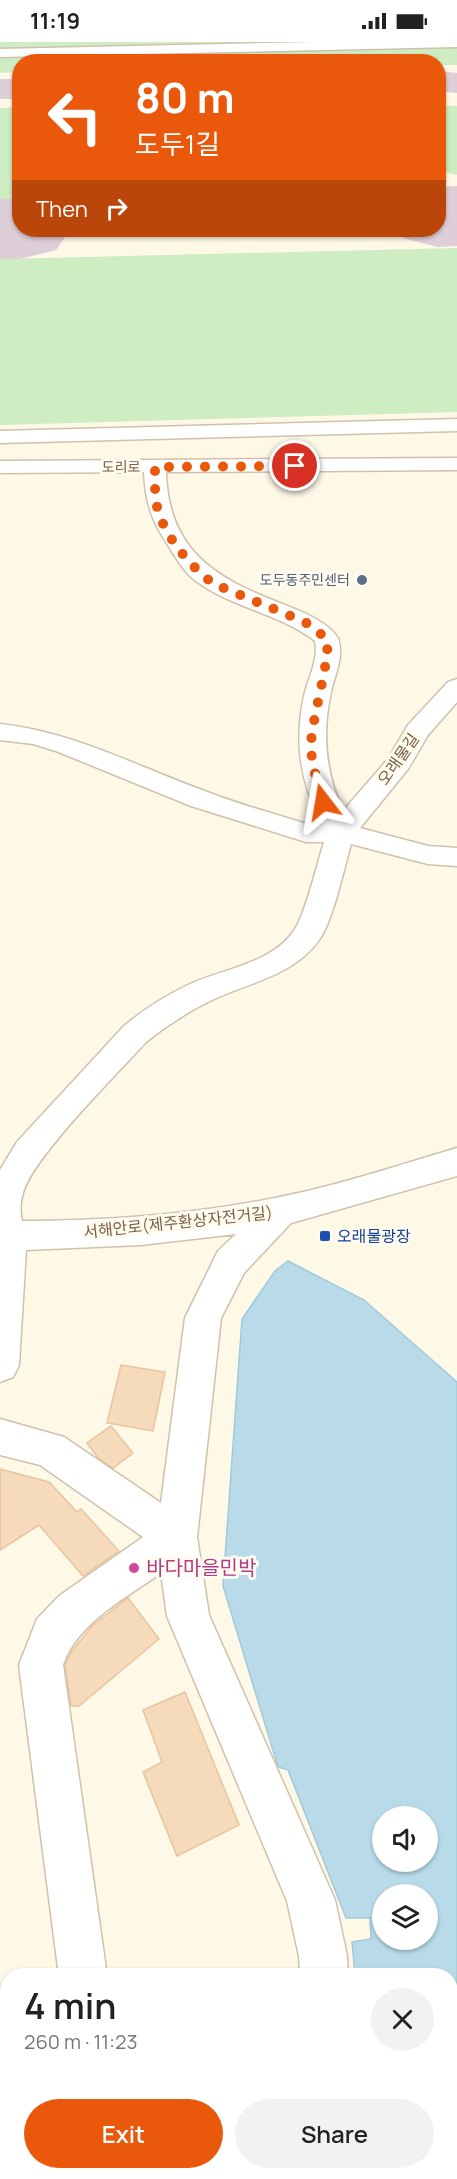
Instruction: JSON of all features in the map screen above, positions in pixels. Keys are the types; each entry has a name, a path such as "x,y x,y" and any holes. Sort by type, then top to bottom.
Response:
{"street":[{"path":"0,53 457,43"},
{"path":"0,437 457,425"},
{"name":"도리로","path":"0,467 457,464"},
{"path":"0,1365 9,1258 3,1235 3,1212 6,1190 28,1151 135,1034 153,1019 201,993 280,961 309,933 341,832 323,802 311,748 318,695 329,651 326,638 305,622 214,584 194,567 159,515 155,497 155,467"},
{"name":"오래물길","path":"341,832 399,763 417,731 457,687"},
{"path":"0,732 35,736 66,745 201,800 306,833 341,832 428,855 457,858"},
{"name":"서해안로(제주환상자전거길)","path":"3,1235 109,1232 280,1212 344,1196 457,1162"},
{"path":"280,1212 231,1262 203,1318 177,1537 188,1616 311,1900 324,1968"},
{"path":"0,1437 50,1450 177,1537"},
{"path":"82,1968 41,1665 52,1634 74,1611 177,1537"}],"green space":[{"path":"0,42 457,42 457,65 446,65 446,54 12,54 12,72 0,73"},
{"path":"446,106 457,106 457,175 446,172"},
{"path":"12,107 12,202 0,202 0,108"},
{"path":"457,248 457,412 0,425 0,259"}],"water":[{"path":"288,1261 364,1300 457,1382 457,1968 354,1968 352,1942 371,1939 370,1918 346,1918 288,1770 278,1767 223,1586 242,1319 275,1271"}],"building":[{"path":"121,1365 165,1372 153,1431 107,1423"},
{"path":"111,1426 133,1453 113,1468 98,1458 87,1443"},
{"path":"0,1469 49,1482 77,1512 81,1509 119,1551 83,1576 39,1525 0,1550"},
{"path":"128,1598 159,1639 79,1706 71,1706 65,1665 72,1651 92,1626"},
{"path":"185,1692 239,1825 177,1856 143,1772 162,1762 143,1710"}],"taxiway":[{"path":"446,82 457,83"},
{"path":"0,89 12,89"}],"runway":[{"path":"446,217 457,216"},
{"path":"0,229 12,229"}],"place":[{"name":"도두동주민센터","path":"362,580"},
{"name":"오래물광장","path":"325,1236"},
{"name":"바다마을민박","path":"134,1568"}],"route":[{"path":"295,466 155,467 155,497 159,515 171,536 203,576 214,584 305,622 326,638 329,651 318,695 311,748 323,802"}]}
